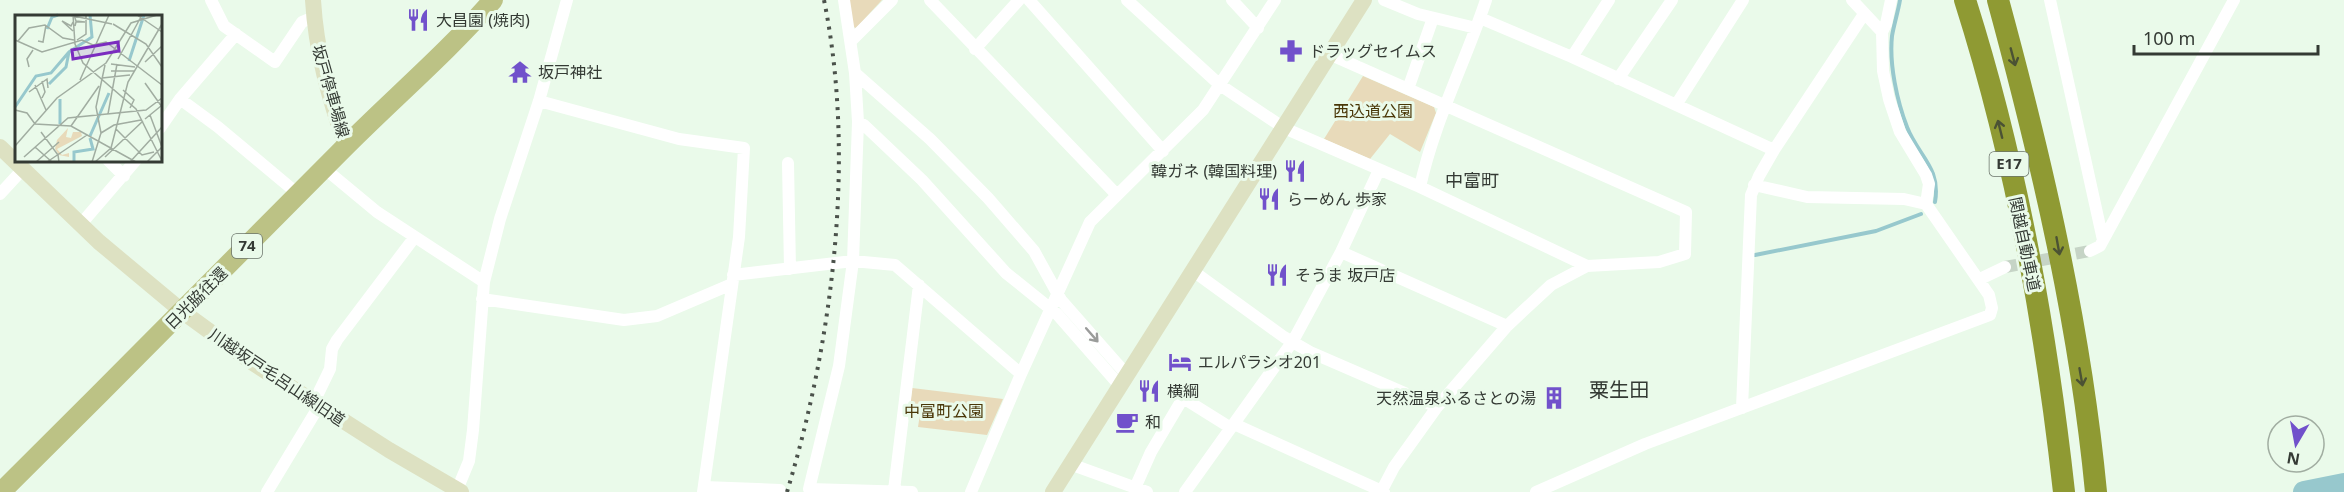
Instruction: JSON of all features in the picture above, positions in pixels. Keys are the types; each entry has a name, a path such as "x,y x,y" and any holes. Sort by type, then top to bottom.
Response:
{"highway":[{"name":"関越自動車道","path":"1965,0 2010,170 2043,330 2064,492"},
{"name":"関越自動車道","path":"1998,0 2044,176 2085,397 2096,492"}],"main road":[{"name":"日光脇往還","path":"1,492 346,146 461,35 493,0"}],"street":[{"path":"211,0 224,26 275,62 314,8"},
{"path":"459,491 469,461 473,430 484,282 567,0"},
{"path":"844,0 855,73 858,122 853,261 839,366 808,490 912,492"},
{"path":"851,41 892,0"},
{"path":"930,0 1117,195"},
{"path":"975,49 1019,0"},
{"path":"1029,0 1163,151"},
{"path":"1127,0 1220,85 1284,128 1420,187 1587,266"},
{"path":"1232,0 1258,28"},
{"path":"971,492 1021,374 1090,222 1203,110 1275,0"},
{"path":"1053,492 1364,0"},
{"path":"1384,0 1406,10 1433,18 1478,23 1572,57 1774,150"},
{"path":"1420,187 1428,152 1443,106 1486,0"},
{"path":"1572,57 1610,0"},
{"path":"1618,79 1672,0"},
{"path":"1676,105 1743,0"},
{"path":"1852,0 1882,32"},
{"path":"1891,0 1882,32 1883,71 1900,132 1929,184 1926,204"},
{"path":"2050,0 2103,240"},
{"path":"2090,251 2096,249 2103,240 2234,0"},
{"name":"坂戸停車場線","path":"314,8 316,41 321,66 346,146"},
{"path":"1742,408 1750,214 1754,185 1774,150 1864,14"},
{"path":"1408,89 1433,18"},
{"path":"162,125 180,99 236,34"},
{"path":"1070,464 1141,490 1151,452 1183,398 1233,426 1383,491 1394,468 1437,407 1507,326 1551,285 1587,266 1659,262 1685,254 1686,212 1329,54"},
{"path":"855,73 930,139 988,198 1034,251 1057,294 1124,380"},
{"path":"180,99 218,127 298,194"},
{"path":"539,101 679,139 744,148 739,237 704,489 780,489"},
{"path":"858,122 864,125 922,180 1006,273 1051,310 1124,380"},
{"name":"川越坂戸毛呂山線旧道","path":"0,147 15,161"},
{"name":"川越坂戸毛呂山線旧道","path":"16,162 81,224 183,312 253,363 388,450 459,491"},
{"path":"110,162 124,176"},
{"path":"81,224 134,162"},
{"path":"788,164 790,269"},
{"path":"324,168 377,212 484,282"},
{"path":"0,194 23,169"},
{"path":"1185,492 1293,341 1341,252 1378,170"},
{"path":"1536,492 1645,444 1990,315 1992,308 1989,295 1980,279 1926,204 1904,199 1807,197 1754,185"},
{"path":"267,492 317,404 330,369 332,349 337,340 414,238"},
{"path":"1341,252 1507,326"},
{"path":"482,299 624,320 657,316 732,279 853,261 895,265 1021,374"},
{"path":"1980,279 2005,267"},
{"path":"1193,271 1284,337 1310,352 1437,407"},
{"path":"894,490 919,285"}],"green space":[{"path":"848,0 882,0 856,28 853,27"},
{"name":"西込道公園","path":"1363,76 1434,107 1436,113 1420,152 1390,134 1370,159 1324,139"},
{"name":"中富町公園","path":"912,388 1003,399 987,435 918,427 921,408 910,407"}],"waterway":[{"path":"1900,0 1891,47 1895,82 1907,127 1932,171 1936,190 1935,202"},
{"path":"1755,255 1876,231 1921,214"},
{"path":"2304,492 2344,484"}],"tunnel":[{"path":"2005,267 2090,251"}],"railway":[{"path":"787,492 817,373 835,248 838,122 833,60 824,0"}],"place":[{"name":"大昌園 (焼肉)","path":"418,20"},
{"name":"ドラッグセイムス","path":"1291,51"},
{"name":"坂戸神社","path":"520,72"},
{"name":"韓ガネ (韓国料理)","path":"1295,171"},
{"name":"らーめん 歩家","path":"1269,199"},
{"name":"そうま 坂戸店","path":"1277,275"},
{"name":"エルパラシオ201","path":"1180,362"},
{"name":"横綱","path":"1149,391"},
{"name":"天然温泉ふるさとの湯","path":"1554,398"},
{"name":"和","path":"1127,422"}],"district":[{"name":"中富町","path":"1472,181"},
{"name":"粟生田","path":"1619,390"}]}
